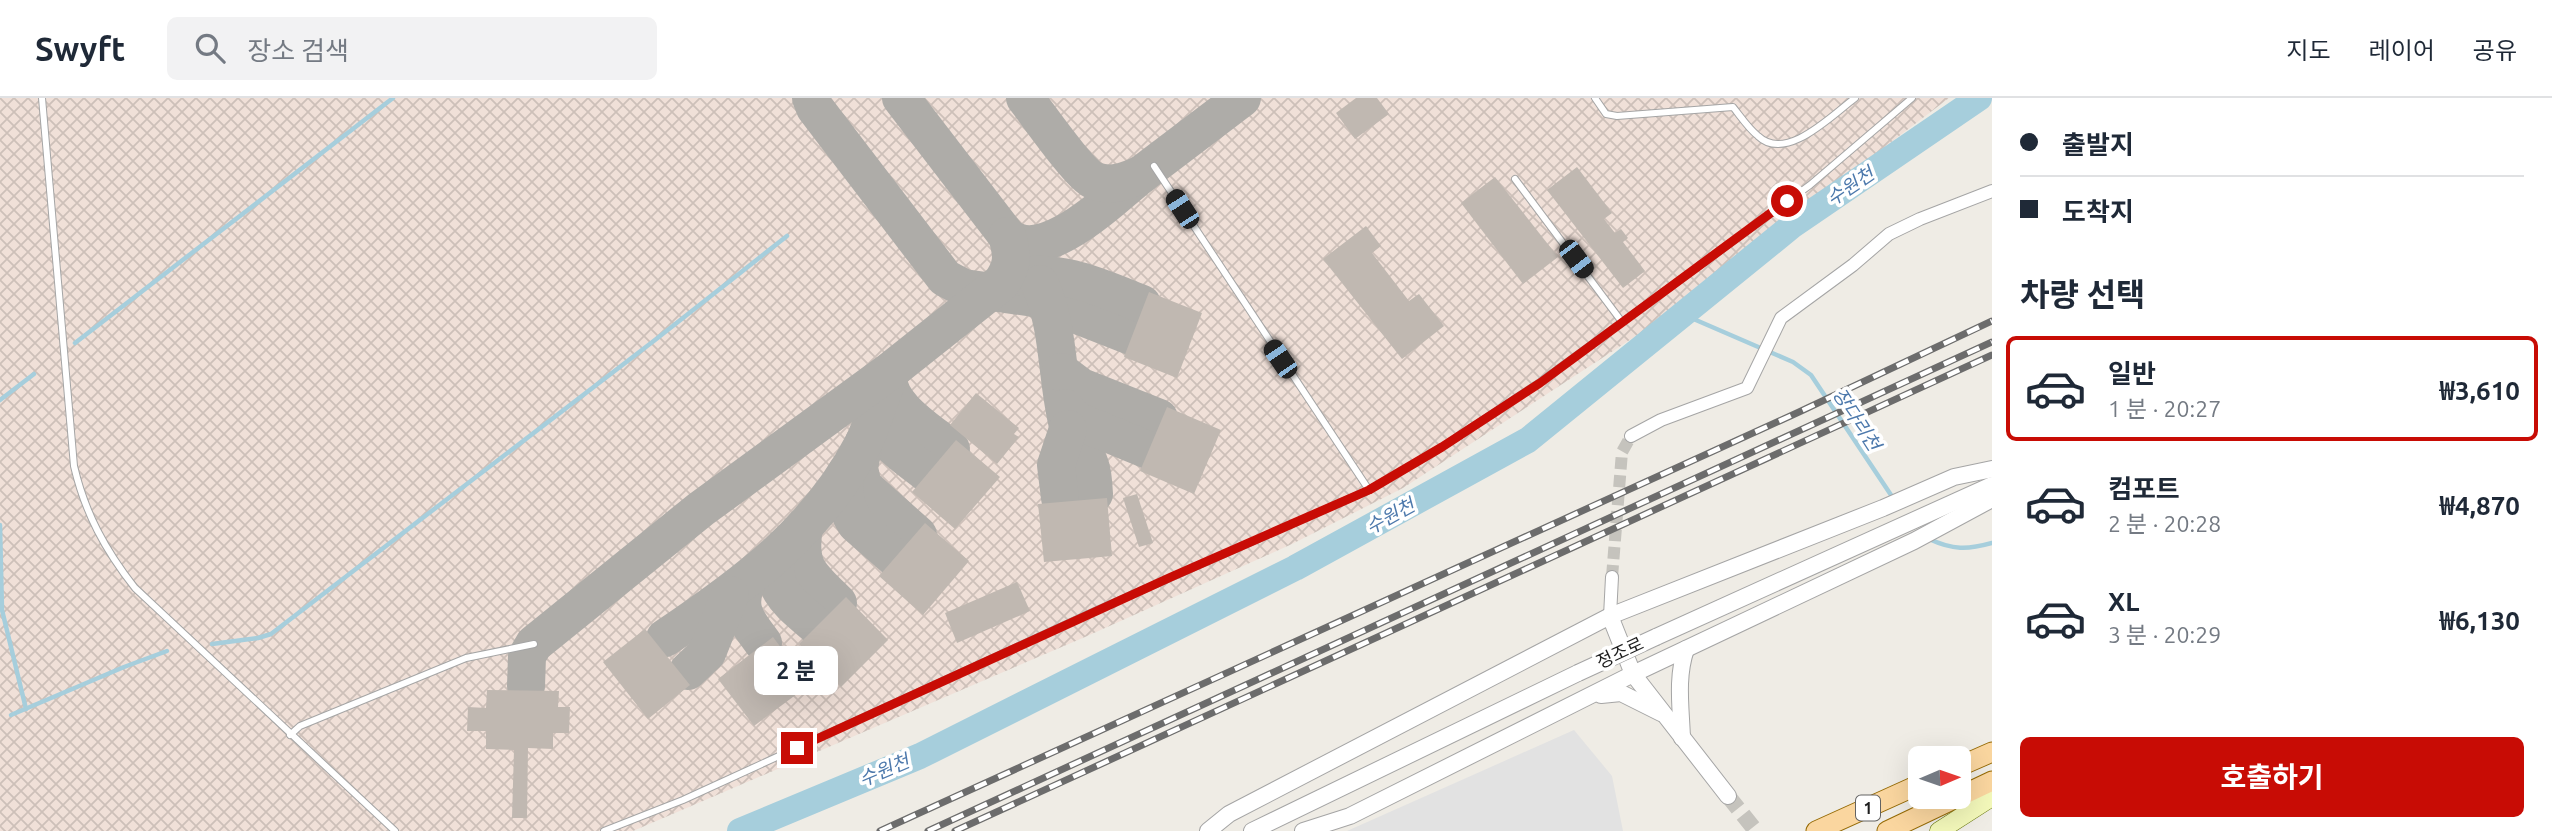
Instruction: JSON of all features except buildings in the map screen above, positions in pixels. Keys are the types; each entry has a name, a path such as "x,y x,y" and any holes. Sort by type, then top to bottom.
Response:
{"main road":[{"path":"1971,761 1992,752"},
{"name":"1","path":"1887,831 1992,781"},
{"name":"1","path":"1816,831 1908,789"},
{"path":"1939,831 1992,797"}],"street":[{"path":"1630,436 1661,420 1747,388 1781,318 1853,265 1889,234 1992,191"},
{"path":"1208,831 1229,814 1610,616 1883,508 1954,477 1992,469"},
{"name":"정조로","path":"1252,831 1578,673 1992,485"},
{"path":"1303,831 1350,816 1588,696 1914,541 1987,503"},
{"path":"1612,577 1610,616 1633,674 1728,796"},
{"path":"1682,738 1679,690 1686,649"},
{"path":"1588,696 1620,693 1664,715"}],"lane":[{"path":"42,98 74,466 81,496 95,530 135,588 395,831"},
{"path":"1595,98 1606,114 1617,116 1733,107 1758,137 1777,145 1796,142 1855,98"},
{"path":"604,831 683,800 1107,605 1369,490 1442,447 1540,383 1810,185 1912,98"},
{"path":"1154,166 1369,490"},
{"path":"1515,179 1622,322"},
{"path":"290,735 300,726 466,658 534,644"}],"shaded area":[{"path":"0,98 1949,98 1642,332 1403,488 1292,544 1085,637 633,831 0,831"},
{"path":"1574,730 1612,776 1623,831 1347,831"}],"waterway":[{"path":"75,343 393,98"},
{"name":"수원천","path":"740,831 920,756 1295,568 1528,440 1793,225 1979,98"},
{"path":"212,644 271,634 787,236"},
{"name":"장다리천","path":"1682,314 1793,362 1811,375 1893,498"},
{"path":"0,400 34,374"},
{"path":"0,525 2,610 26,709"},
{"name":"장다리천","path":"1929,539 1960,548 1992,543"},
{"path":"11,715 167,651"}],"taxiway":[{"path":"811,98 815,108 945,278 964,288 1034,298 1131,336"},
{"path":"901,98 1007,236 1022,243 1039,243 1058,237 1096,212 1142,174"},
{"path":"1025,98 1088,177 1107,183 1125,181 1142,174 1242,98"},
{"path":"526,686 527,656 534,644 701,509 894,368 1001,283 1011,261 1007,236"},
{"path":"1013,277 1063,277 1142,304"},
{"path":"1040,284 1051,318 1068,426 1089,462 1094,494"},
{"path":"665,638 723,598 777,554 824,504 863,444 893,369"},
{"path":"1061,372 1081,387 1159,418"},
{"path":"888,377 890,388 902,408 951,449"},
{"path":"1065,408 1080,422 1148,450"},
{"path":"875,410 876,421 886,439 930,476"},
{"path":"1060,498 1056,465 1068,429"},
{"path":"864,442 859,468 863,486 918,535"},
{"path":"846,473 844,487 852,518 897,560"},
{"path":"804,527 803,553 808,571 838,603"},
{"path":"777,555 775,567 779,587 784,596 816,626"},
{"path":"747,582 742,600 744,614 763,643"},
{"path":"688,671 707,653 730,595"}],"tunnel":[{"path":"1612,577 1622,452 1631,436"},
{"path":"1728,796 1756,831"}],"railway":[{"path":"880,831 1799,412 1992,321"},
{"path":"928,831 1992,342"},
{"path":"955,831 1992,355"}],"route":[{"path":"797,748 1171,577 1369,490 1442,447 1540,383 1787,201"}]}
